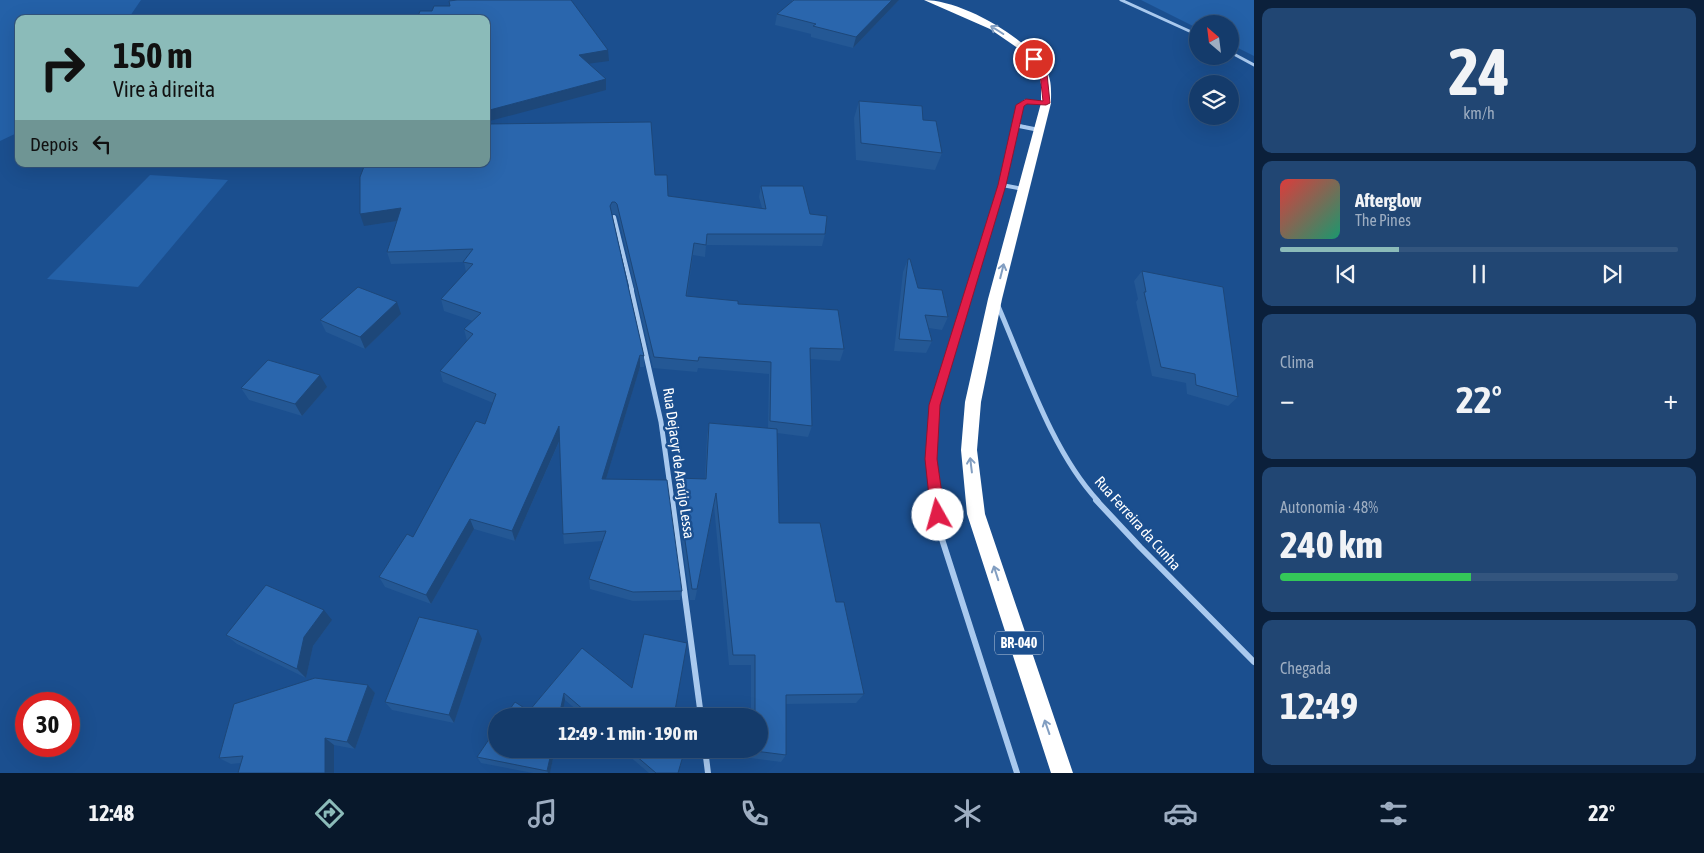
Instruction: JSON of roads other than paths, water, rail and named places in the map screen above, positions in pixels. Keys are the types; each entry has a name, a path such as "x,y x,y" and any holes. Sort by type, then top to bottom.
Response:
{"highway":[{"name":"BR-040","path":"928,0 997,29 1034,59 1043,74 1046,103 995,299 973,402 969,450 976,514 1062,773"}],"street":[{"path":"1121,0 1189,31"},
{"path":"1239,57 1254,65"},
{"path":"1017,773 940,533 931,459 935,405 1002,185 1020,105 1026,101 1046,103"},
{"path":"1015,125 1039,130"},
{"path":"1002,185 1023,189"},
{"name":"Rua Dejacyr de Araújo Lessa","path":"614,217 652,375 661,422 700,708"},
{"name":"Rua Ferreira da Cunha","path":"995,299 1056,441 1090,493 1140,547 1254,662"},
{"path":"706,758 708,773"}]}
